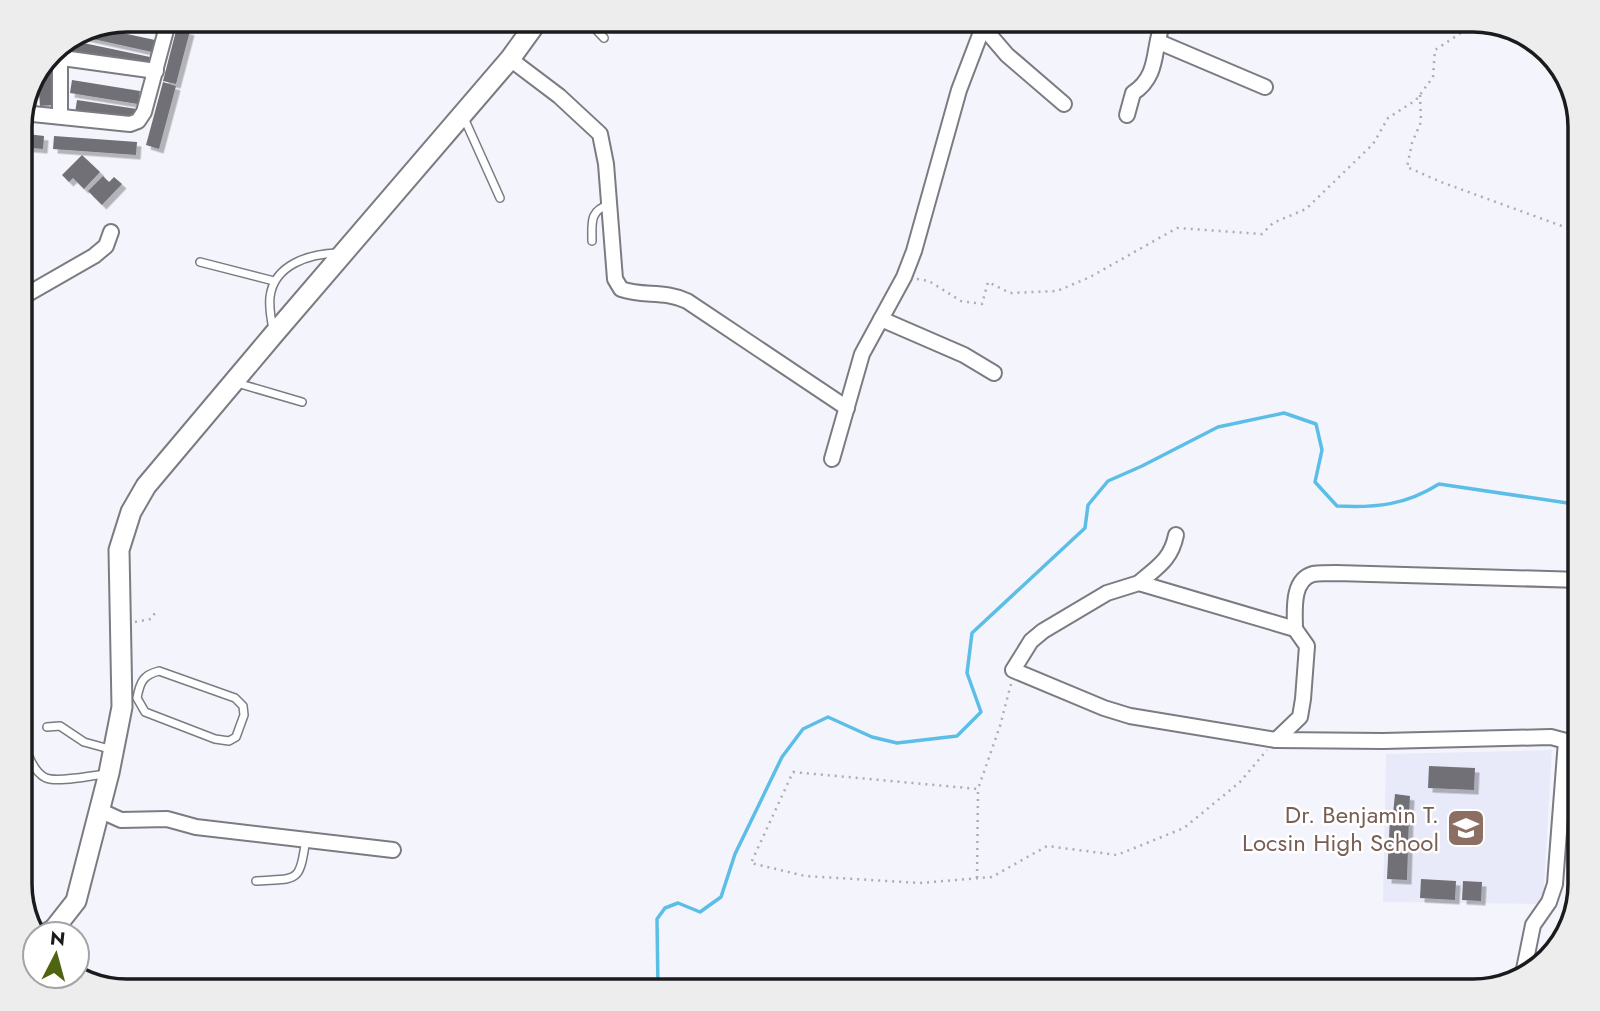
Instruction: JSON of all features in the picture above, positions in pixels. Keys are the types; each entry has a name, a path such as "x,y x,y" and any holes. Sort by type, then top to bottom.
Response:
{"street":[{"path":"33,114 130,124 138,121 144,111 166,32"},
{"path":"61,920 76,901 122,707 131,681 121,624 118,550 131,513 146,486 510,59 530,32"},
{"path":"832,459 862,354 904,277 914,251 959,90 980,32"},
{"path":"990,32 1007,55 1064,104"},
{"path":"1127,114 1133,93 1141,87 1153,69 1159,32"},
{"path":"1159,42 1265,87"},
{"path":"65,55 156,71"},
{"path":"510,59 559,96 600,134 606,164 615,279 621,289 629,292 668,293 687,301 847,408"},
{"path":"57,62 60,115"},
{"path":"32,292 94,256 106,246 111,232"},
{"path":"881,319 964,355 994,373"},
{"path":"1176,535 1173,550 1168,557 1139,583 1107,593 1043,631 1031,641 1013,670 1130,716 1276,740 1383,741 1551,737 1566,741 1555,884 1549,902 1533,925 1525,965"},
{"path":"1276,740 1300,717 1307,646 1295,629 1296,594 1302,581 1311,575 1336,573 1568,580"},
{"path":"1139,583 1295,629"},
{"path":"99,810 121,820 167,820 196,827 393,850"}],"lane":[{"path":"598,32 604,38"},
{"path":"463,114 500,198"},
{"path":"592,241 592,216 596,210 610,204"},
{"path":"274,334 270,297 274,281 291,265 313,254 343,253"},
{"path":"200,262 274,281"},
{"path":"233,382 302,402"},
{"path":"159,671 235,698 243,706 244,715 236,737 229,741 215,739 145,712 131,681 159,671"},
{"path":"47,727 60,726 84,743 113,750"},
{"path":"32,759 36,769 45,778 108,774"},
{"path":"256,881 298,876 306,838"}],"path":[{"path":"904,277 929,281 961,301 982,304 988,282 1010,293 1057,291 1177,228 1262,234 1272,223 1306,209 1373,144 1388,118 1416,100 1433,77 1435,50 1462,32"},
{"path":"1420,95 1421,122 1412,144 1408,167 1441,182 1568,228"},
{"path":"121,624 152,619 157,610"},
{"path":"977,878 978,789 1000,726 1013,670"},
{"path":"978,789 793,772 751,863 805,876 920,883 992,877 1047,846 1117,855 1184,828 1240,782 1276,740"}],"shaded area":[{"name":"Dr. Benjamin T. Locsin High School","path":"1552,750 1543,904 1383,902 1386,754"}],"building":[{"path":"120,32 155,40 152,52 91,39"},
{"path":"176,32 190,32 176,84 163,81"},
{"path":"82,43 150,57 147,69 69,53"},
{"path":"51,69 53,105 40,106 39,90"},
{"path":"72,80 140,91 138,104 70,93"},
{"path":"163,82 176,86 159,149 146,145"},
{"path":"77,100 137,109 135,122 75,113"},
{"path":"32,135 44,136 43,149 32,148"},
{"path":"54,136 137,142 136,155 53,149"},
{"path":"82,155 100,172 84,189 73,178 69,182 62,175"},
{"path":"103,176 109,182 114,177 122,184 102,205 88,191"},
{"path":"1429,766 1475,768 1474,790 1428,788"},
{"path":"1395,794 1410,796 1409,815 1393,814"},
{"path":"1390,817 1409,817 1407,880 1387,879"},
{"path":"1421,879 1456,881 1455,900 1420,898"},
{"path":"1463,881 1482,882 1481,901 1462,900"}],"waterway":[{"path":"658,979 657,919 665,908 678,903 700,912 721,897 735,854 782,757 803,729 828,717 872,737 897,743 957,736 981,712 967,673 972,633 1085,528 1088,505 1108,481 1218,427 1284,413 1316,424 1322,450 1315,482 1337,506 1390,504 1415,497 1439,484 1568,503"}],"place":[{"name":"Dr. Benjamin T. Locsin High School","path":"1466,828"}]}
